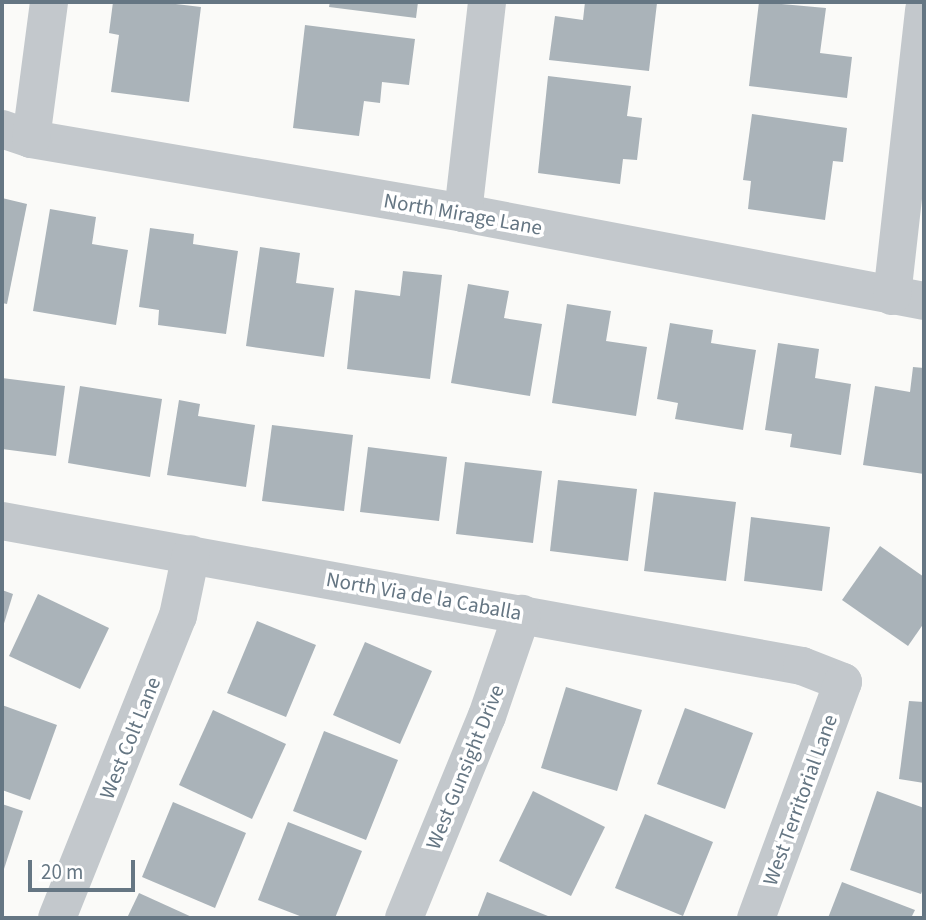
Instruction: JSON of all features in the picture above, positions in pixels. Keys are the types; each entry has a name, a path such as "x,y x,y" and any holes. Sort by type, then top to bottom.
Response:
{"street":[{"path":"16,134 49,2"},
{"path":"463,213 487,2"},
{"path":"908,298 924,10"},
{"name":"North Mirage Lane","path":"16,134 463,213 908,298"},
{"name":"North Via de la Caballa","path":"2,521 802,666 843,682"},
{"name":"West Colt Lane","path":"57,918 178,616 191,554"},
{"name":"West Gunsight Drive","path":"404,918 486,716 522,614"},
{"name":"West Territorial Lane","path":"755,918 843,682"}],"building":[{"path":"113,2 159,2 201,7 189,102 111,92 119,35 109,33"},
{"path":"330,2 418,2 416,18 329,7"},
{"path":"585,2 657,3 649,71 549,60 555,16 583,20"},
{"path":"759,2 826,8 820,53 852,57 847,98 749,86"},
{"path":"305,25 415,39 409,85 382,82 380,103 364,101 359,136 293,128"},
{"path":"548,76 631,86 627,116 642,118 637,160 623,159 620,184 538,173"},
{"path":"752,114 847,128 843,162 833,161 825,220 748,209 751,181 743,180"},
{"path":"2,198 27,204 7,304 2,303"},
{"path":"50,209 96,217 92,244 128,250 116,325 33,311"},
{"path":"150,228 194,234 193,244 238,251 226,334 158,325 159,310 139,307"},
{"path":"260,247 300,253 296,283 334,288 324,357 246,346"},
{"path":"403,271 442,275 430,379 347,369 355,290 400,296"},
{"path":"468,284 509,291 504,318 542,324 530,396 451,383"},
{"path":"567,304 611,311 606,341 647,347 636,416 552,403"},
{"path":"670,323 713,330 711,343 756,350 743,430 675,419 678,403 657,399"},
{"path":"778,343 819,349 815,378 851,384 841,455 790,447 792,434 765,430"},
{"path":"913,367 924,368 924,474 863,465 875,386 910,392"},
{"path":"2,378 65,386 56,456 2,449"},
{"path":"80,386 162,399 150,477 68,463"},
{"path":"179,400 200,404 198,416 255,425 246,487 167,475"},
{"path":"272,425 353,435 344,511 262,501"},
{"path":"368,447 447,457 439,521 360,512"},
{"path":"465,462 542,471 533,543 456,534"},
{"path":"558,480 637,489 628,561 550,551"},
{"path":"654,492 736,502 726,581 644,571"},
{"path":"751,517 830,527 822,591 744,581"},
{"path":"880,546 924,577 924,623 908,646 842,600"},
{"path":"2,590 13,594 2,630"},
{"path":"38,594 109,628 80,689 9,656"},
{"path":"257,621 316,645 286,717 227,693"},
{"path":"365,642 432,671 400,744 333,715"},
{"path":"566,687 642,710 617,791 541,768"},
{"path":"909,701 924,702 924,783 899,779"},
{"path":"2,705 57,725 30,800 2,790"},
{"path":"685,708 753,733 725,809 657,784"},
{"path":"213,710 286,744 252,819 179,785"},
{"path":"324,731 398,760 366,840 293,811"},
{"path":"533,791 605,827 571,896 499,861"},
{"path":"877,791 924,808 924,886 921,894 850,870"},
{"path":"173,802 246,833 215,908 142,877"},
{"path":"2,804 23,811 2,875"},
{"path":"645,814 713,842 683,916 615,888"},
{"path":"288,822 362,851 335,918 305,918 258,900"},
{"path":"842,882 915,910 911,918 828,918"},
{"path":"487,892 553,918 477,918"},
{"path":"139,893 194,918 127,918"}]}
